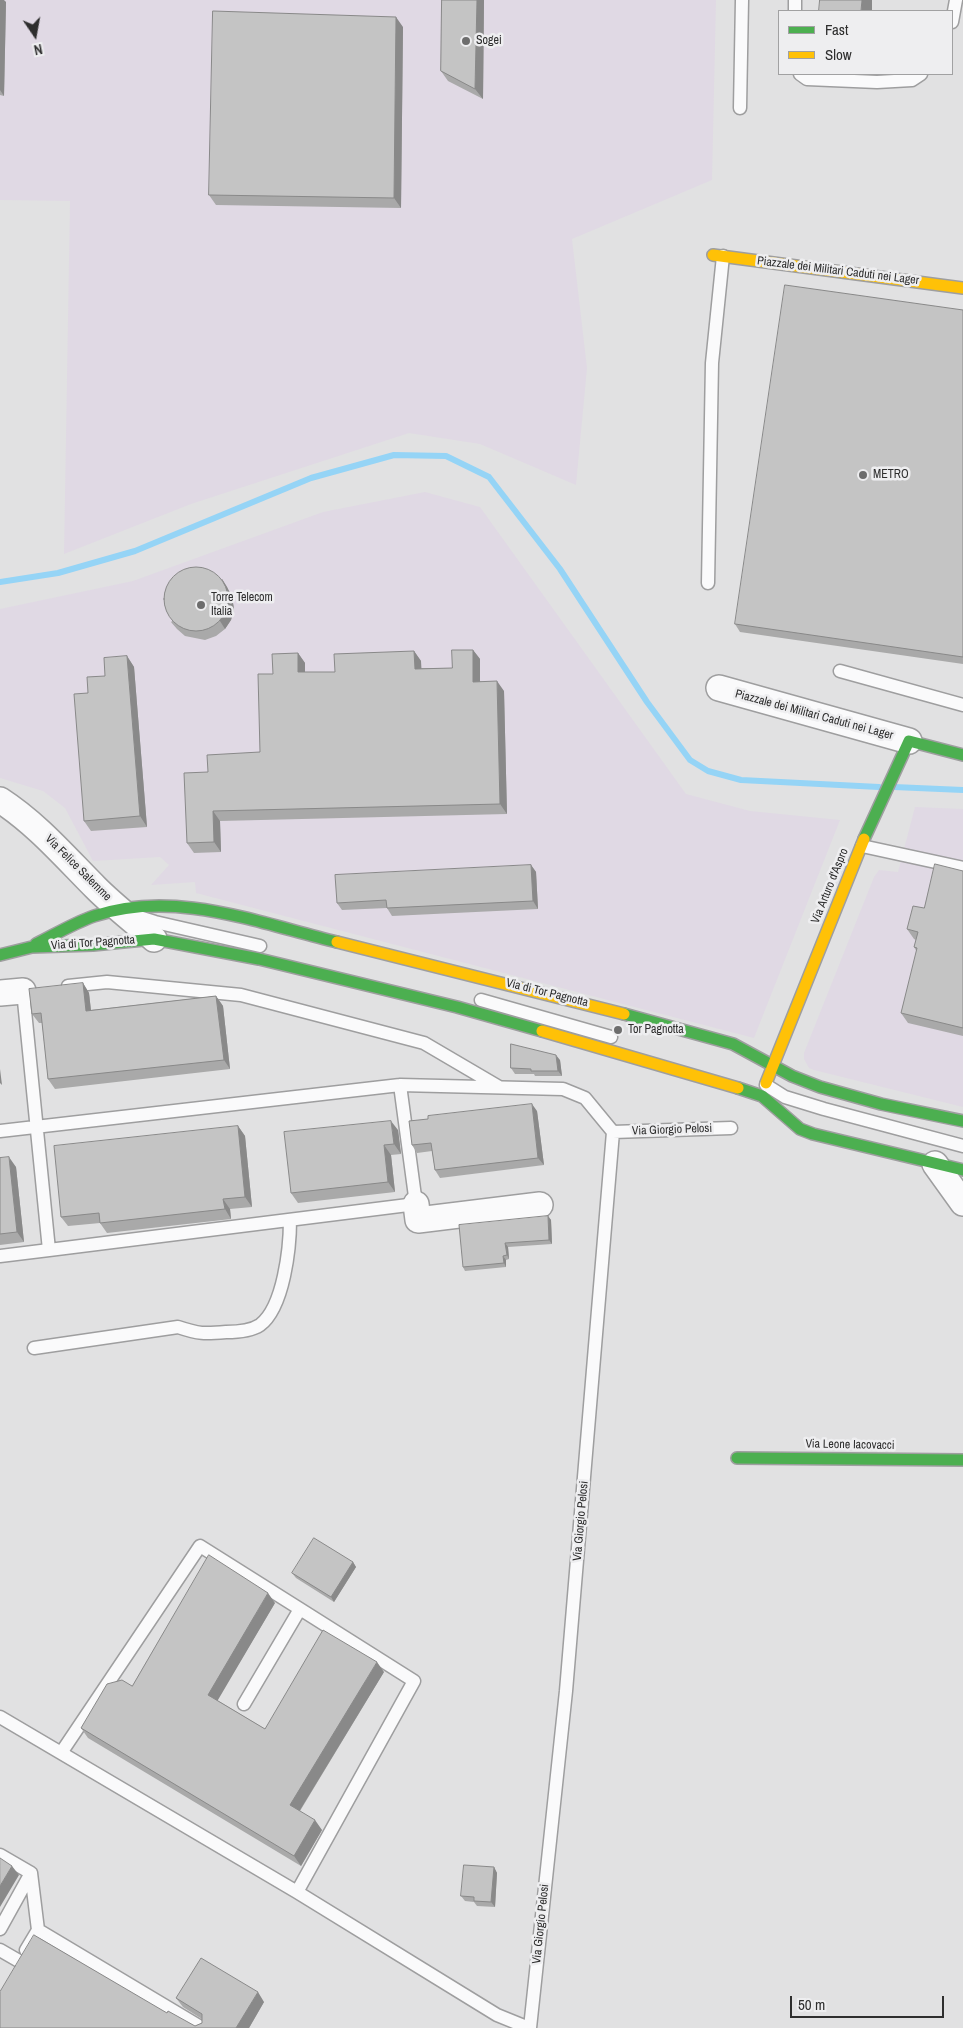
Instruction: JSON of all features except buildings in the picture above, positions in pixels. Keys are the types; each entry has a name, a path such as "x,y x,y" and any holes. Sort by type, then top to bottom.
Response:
{"street":[{"name":"Piazzale dei Militari Caduti nei Lager","path":"718,256 963,288"},
{"name":"Piazzale dei Militari Caduti nei Lager","path":"719,688 910,741"},
{"path":"910,741 963,755"},
{"name":"Via Arturo d'Aspro","path":"764,1090 771,1065 880,801 910,741"},
{"name":"Via Felice Salemme","path":"0,800 20,813 47,837 120,910 154,939"},
{"name":"Via di Tor Pagnotta","path":"32,947 81,921 120,910 147,905 195,907 614,1011 733,1044 749,1050 771,1065 799,1079 829,1090 963,1121"},
{"name":"Via di Tor Pagnotta","path":"0,955 32,947 93,945 154,939 259,959 457,1007 646,1060 764,1090 800,1129 813,1134 963,1170"},
{"path":"935,1164 963,1203"},
{"path":"416,1204 418,1220 540,1205"},
{"name":"Via Leone Iacovacci","path":"737,1458 963,1460"}],"lane":[{"path":"740,108 742,0"},
{"path":"953,16 956,0"},
{"path":"801,75 807,79 877,82 912,80 920,75"},
{"path":"708,582 712,363 718,256"},
{"path":"840,672 963,705"},
{"path":"862,846 963,868"},
{"name":"Via di Tor Pagnotta","path":"120,910 155,922 272,949"},
{"name":"Via di Tor Pagnotta","path":"154,939 188,929"},
{"path":"49,1250 36,1127 29,990 107,982 241,995 424,1043 499,1087"},
{"name":"Via di Tor Pagnotta","path":"455,993 622,1040"},
{"name":"Via di Tor Pagnotta","path":"750,1078 764,1090 801,1102 963,1146"},
{"path":"0,1256 416,1204 400,1085"},
{"path":"0,1131 400,1085 563,1089 585,1098 613,1132"},
{"name":"Via Giorgio Pelosi","path":"530,2028 566,1691 613,1132 731,1128"},
{"path":"34,1348 178,1327 200,1335 235,1332 260,1325 270,1312 282,1284 290,1252 290,1220"},
{"path":"61,1753 200,1546 414,1681 297,1892"},
{"path":"244,1704 300,1609"},
{"path":"0,1717 297,1892 497,2015 530,2028"},
{"path":"0,1855 31,1872"},
{"path":"0,1929 31,1872"},
{"path":"0,1950 16,1965 38,1930 31,1872"},
{"path":"38,1930 202,2028"}],"shaded area":[{"name":"Sogei","path":"0,0 716,0 712,180 572,239 587,368 576,485 480,444 409,433 191,504 64,554 70,201 0,200"},
{"path":"425,492 480,507 686,794 750,811 840,820 754,1038 196,893 195,882 151,885 169,865 160,857 93,861 65,808 43,791 0,778 0,609 133,581 323,512"},
{"path":"915,807 963,809 963,1107 814,1070 809,1068 804,1059 804,1053 874,877 879,870 898,872"}],"waterway":[{"path":"0,582 58,573 135,551 311,478 394,455 446,456 489,477 560,569 647,702 690,760 708,771 741,780 879,787"},
{"path":"894,787 963,790"}],"traffic: fast":[{"path":"864,839 909,741 963,755"},
{"path":"36,944 94,916 124,909 155,906 186,907 247,918 337,942"},
{"path":"0,955 32,947 93,945 154,939 259,959 457,1007 542,1031"},
{"path":"624,1014 733,1044 792,1076 820,1087 881,1104 963,1121"},
{"path":"738,1088 762,1096 800,1129 813,1134 963,1170"},
{"path":"737,1458 963,1460"}],"traffic: slow":[{"path":"713,255 963,288"},
{"path":"766,1083 864,839"},
{"path":"337,942 624,1014"},
{"path":"542,1031 738,1088"}],"place":[{"name":"Sogei","path":"466,41"},
{"name":"METRO","path":"863,475"},
{"name":"Torre Telecom Italia","path":"201,605"},
{"name":"Tor Pagnotta","path":"618,1030"}]}
